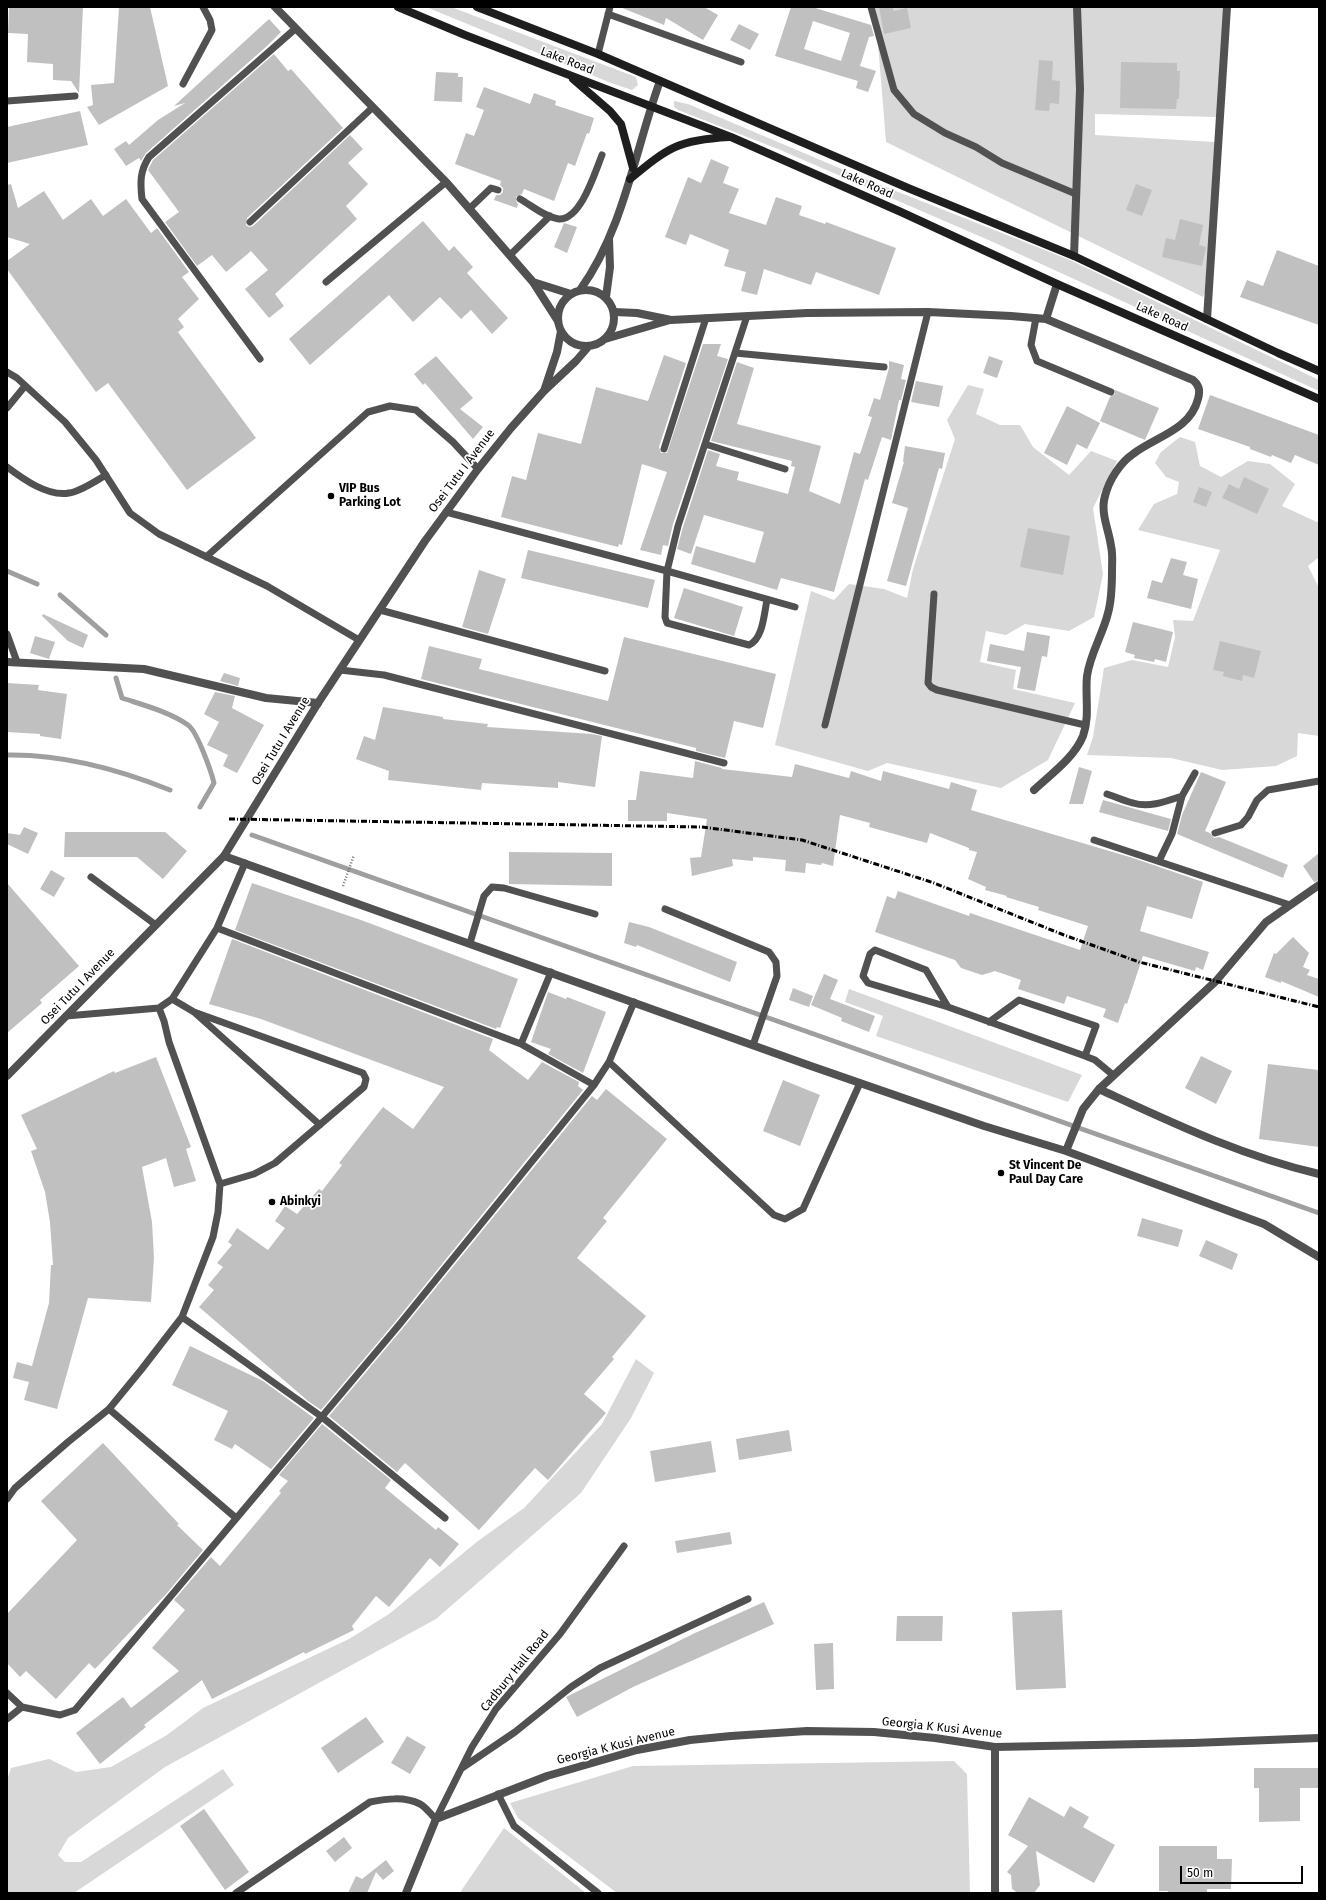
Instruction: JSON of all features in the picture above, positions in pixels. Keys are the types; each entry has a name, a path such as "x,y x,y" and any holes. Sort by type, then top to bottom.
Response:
{"main road":[{"name":"Lake Road","path":"398,7 568,75 731,137 901,212 1056,284 1319,399"},
{"name":"Lake Road","path":"477,7 598,54 908,188 1074,256 1319,370"},
{"path":"568,75 610,111 621,124 633,168"},
{"path":"630,179 659,155 681,143 701,139 731,137"}],"street":[{"path":"274,7 446,182 532,282 558,321 568,340 578,345 588,346 597,344 605,339 671,320 807,313 928,312 1036,318 1046,319 1193,380 1198,385 1200,391 1191,417 1182,426 1132,454 1115,473 1104,496 1104,516 1112,547 1112,584 1108,612 1093,653 1087,676 1087,713 1083,736 1074,752 1034,790"},
{"path":"1074,256 1080,89 1077,7"},
{"path":"1207,319 1227,7"},
{"path":"580,290 589,278 609,238 630,179 660,80"},
{"path":"606,297 610,267 609,238"},
{"path":"532,282 571,294"},
{"path":"1046,319 1056,284"},
{"path":"558,321 559,311 563,302 571,294 580,290 594,291 606,297 614,312 614,322 611,331 605,339"},
{"path":"614,312 637,313 671,320"},
{"name":"Osei Tutu I Avenue","path":"544,392 562,331"},
{"name":"Osei Tutu I Avenue","path":"7,1076 224,856 318,703 446,512 478,468 511,428 544,392 576,361 588,346"},
{"path":"7,662 144,669 266,698 318,703"},
{"path":"224,856 340,896 860,1083 984,1126 1066,1151 1264,1224 1319,1258"},
{"path":"1066,1151 1084,1109 1099,1089 1216,980 1266,922 1319,884"},
{"path":"1099,1089 1234,1150 1319,1174"},
{"name":"Georgia K Kusi Avenue","path":"436,1819 547,1776 637,1750 690,1740 731,1736 807,1731 874,1732 935,1738 995,1747 1193,1743 1319,1738"},
{"path":"995,1747 995,1893"},
{"path":"406,1893 436,1819"}],"lane":[{"path":"183,84 212,30 210,20 203,7"},
{"path":"871,7 894,90 914,114 945,133 1002,163 1076,194"},
{"path":"598,54 609,10 741,62"},
{"path":"260,359 142,198 140,180 143,166 150,157 295,29"},
{"path":"7,101 74,96"},
{"path":"250,222 372,108"},
{"path":"520,199 550,216 559,219 569,217 579,209 602,155"},
{"path":"326,282 446,182"},
{"path":"469,208 491,188 498,190"},
{"path":"510,255 550,216"},
{"path":"825,725 928,312"},
{"path":"747,316 678,526 667,571 665,617 667,623 748,645 754,643 759,635 767,600"},
{"path":"664,449 706,318"},
{"path":"1036,318 1031,345 1037,360 1112,392"},
{"path":"735,353 884,367"},
{"path":"7,372 17,378 65,422 106,475 130,513 159,534 266,586 359,640"},
{"path":"7,408 25,386"},
{"path":"206,557 368,412 390,406 416,410 454,442 478,468"},
{"path":"705,444 785,469"},
{"path":"7,467 25,481 48,491 69,494 106,475"},
{"path":"446,512 795,607"},
{"path":"934,594 928,683 931,687 937,690 1085,725"},
{"path":"380,610 605,671"},
{"path":"7,634 17,662"},
{"path":"340,670 384,675 724,763"},
{"path":"1159,861 1172,834 1182,796 1195,773"},
{"path":"1215,833 1241,825 1248,817 1257,800 1268,790 1319,781"},
{"path":"1107,794 1134,804 1160,804 1182,796"},
{"path":"1094,840 1290,905"},
{"path":"66,1016 159,1008 172,999 217,928 246,863"},
{"path":"91,878 156,925"},
{"path":"470,943 484,896 492,887 504,888 595,914"},
{"path":"665,909 769,952 776,962 777,976 753,1045"},
{"path":"217,928 521,1044 594,1085"},
{"path":"948,1007 926,970 875,950 870,954 863,976 868,983 948,1007 1085,1056 1095,1060 1113,1075"},
{"path":"521,1044 551,972"},
{"path":"172,999 194,1012 363,1073 366,1079 364,1087 275,1163 265,1169 220,1184"},
{"path":"989,1022 1020,1000 1096,1026 1085,1056"},
{"path":"7,1693 22,1707 60,1715 75,1710 399,1325 594,1085 609,1062 634,1002"},
{"path":"7,1499 15,1488 109,1409 182,1317 213,1237 218,1212 220,1184 168,1042 164,1021 159,1008"},
{"path":"194,1012 320,1124"},
{"path":"609,1062 774,1215 785,1219 803,1209 860,1083"},
{"path":"182,1317 322,1417 445,1518"},
{"path":"109,1409 236,1518"},
{"name":"Cadbury Hall Road","path":"436,1819 472,1747 496,1709 560,1634 624,1546"},
{"path":"462,1768 516,1732 571,1687 600,1668 748,1599"},
{"path":"7,1719 22,1707"},
{"path":"498,1794 514,1826 598,1893"},
{"path":"236,1893 370,1802 387,1798 405,1800 420,1804 436,1819"}],"path":[{"path":"340,896 354,855"}],"shaded area":[{"path":"426,7 451,7 636,77 638,85 632,90 611,83"},
{"path":"875,7 1224,7 1217,117 1095,114 1095,135 1215,142 1205,292 1203,297 886,142"},
{"path":"674,101 688,104 863,178 1070,260 1319,380 1319,391 993,242 778,149 678,110 674,107"},
{"path":"968,385 984,389 976,414 1000,425 1020,425 1033,447 1069,475 1091,451 1117,461 1093,508 1103,574 1094,617 1069,631 1025,624 1006,635 986,631 980,662 1016,670 1013,689 1075,703 1048,760 1001,788 887,763 868,771 775,745 811,591 834,600 849,584 884,589 907,598 913,569 955,439 947,420"},
{"path":"1180,437 1195,442 1200,466 1221,477 1248,461 1270,464 1295,484 1282,506 1317,522 1319,521 1319,557 1308,566 1319,588 1319,736 1298,733 1297,756 1276,766 1222,770 1171,758 1087,755 1093,737 1104,668 1132,660 1168,667 1175,637 1173,620 1193,621 1220,550 1138,530 1154,504 1177,494 1179,482 1166,477 1155,463 1161,452"},
{"path":"849,989 1082,1075 1068,1102 876,1036 883,1016 845,1002"},
{"path":"636,1359 654,1373 631,1418 581,1493 436,1619 165,1767 68,1838 58,1855 65,1862 81,1862 223,1769 234,1785 74,1893 7,1893 7,1780 11,1768 49,1759 76,1772 111,1767 167,1735 203,1708 349,1639 389,1614 478,1541 524,1508 602,1424"},
{"path":"954,1761 967,1774 970,1893 617,1893 518,1818 510,1803 633,1766"},
{"path":"504,1828 586,1893 462,1893 461,1891"}],"building":[{"path":"9,7 83,7 79,93 71,81 53,80 53,64 27,62 28,34 8,33"},
{"path":"119,7 150,7 168,86 99,125 87,107 93,105 91,85 114,83"},
{"path":"620,7 704,7 718,15 703,40 666,18 664,25"},
{"path":"791,7 812,7 871,25 874,36 869,37 860,66 876,71 868,92 856,88 858,81 775,56","holes":["813,21 850,33 841,61 804,49"]},
{"path":"879,7 892,7 894,11 907,8 911,28 884,34"},
{"path":"269,19 281,32 146,153 141,161 139,158 126,166 114,149 126,141 129,145 158,120 185,103 174,106"},
{"path":"739,24 759,34 750,50 730,40"},
{"path":"274,54 288,71 291,69 343,128 247,218 246,225 249,227 253,226 350,135 363,149 348,163 368,184 346,206 357,219 275,294 284,306 269,318 245,289 268,270 251,251 226,272 212,255 197,266 165,222 179,212 148,170 153,160"},
{"path":"1039,60 1053,61 1052,80 1060,81 1059,104 1050,103 1049,111 1035,110"},
{"path":"1121,62 1177,63 1177,71 1180,71 1179,99 1177,99 1176,109 1120,108"},
{"path":"436,72 458,73 458,77 463,77 462,102 434,101"},
{"path":"484,87 530,104 534,93 556,101 555,105 594,118 589,134 587,133 575,166 568,163 554,201 524,189 522,194 516,197 518,204 517,208 494,200 496,195 500,195 503,192 503,188 500,185 501,181 455,164 466,133 474,136 484,110 476,107"},
{"path":"80,111 88,145 7,163 7,127"},
{"path":"711,159 729,167 723,183 739,189 729,213 766,225 776,197 802,206 799,215 825,224 826,222 896,248 879,295 816,272 811,285 764,269 757,295 741,291 746,272 724,266 729,250 690,234 686,245 665,237 688,177 701,183"},
{"path":"11,184 18,208 44,191 63,220 91,199 103,216 126,199 151,233 157,228 189,272 182,277 199,299 178,319 184,327 178,332 256,438 187,490 108,383 96,392 7,269 7,261 30,244 7,237 7,185"},
{"path":"1136,184 1152,190 1142,216 1126,210"},
{"path":"1180,219 1203,225 1199,245 1206,247 1202,266 1162,257 1166,238 1175,240"},
{"path":"423,221 449,251 454,246 473,267 467,273 508,318 492,334 471,310 461,319 440,297 413,322 389,295 310,365 289,339"},
{"path":"564,223 577,227 567,253 554,247"},
{"path":"1277,250 1319,266 1319,325 1240,297 1247,280 1263,286"},
{"path":"703,344 721,344 717,356 728,359 673,524 668,546 663,545 661,555 640,550 667,472 642,464 622,545 619,544 618,547 501,517 512,476 526,480 538,433 581,444 596,387 648,401 664,355 686,363 659,447 661,453 667,453"},
{"path":"436,356 473,398 460,409 483,427 473,439 425,383 423,385 414,374"},
{"path":"989,356 1003,361 997,378 983,373"},
{"path":"889,361 904,365 901,379 906,380 901,400 899,400 891,440 882,437 868,480 865,479 834,592 781,578 777,590 691,564 696,546 755,563 764,532 704,515 691,554 677,549 708,450 720,454 716,466 739,472 737,480 788,494 795,467 791,466 792,461 711,441 737,362 754,368 737,424 821,446 809,491 840,504 854,452 860,454 872,417 868,416 874,398 880,400 889,368"},
{"path":"916,381 943,386 939,407 911,402"},
{"path":"1115,390 1159,408 1145,440 1100,421 1110,397 1115,394"},
{"path":"1210,395 1319,435 1319,465 1295,455 1291,463 1272,455 1271,457 1250,449 1250,447 1198,429"},
{"path":"1067,406 1100,423 1087,449 1077,444 1067,465 1044,453"},
{"path":"905,446 945,453 942,469 939,468 906,586 887,581 908,508 892,503 904,462"},
{"path":"1244,477 1269,489 1257,514 1222,498 1229,484 1239,489"},
{"path":"1199,487 1212,492 1206,507 1193,502"},
{"path":"1028,528 1070,536 1063,575 1020,567"},
{"path":"528,550 655,580 648,608 521,578"},
{"path":"1171,558 1187,562 1183,575 1198,579 1191,609 1147,598 1152,580 1162,583"},
{"path":"479,570 506,579 488,634 462,627"},
{"path":"684,588 743,607 734,636 674,618"},
{"path":"43,614 88,635 83,648 68,641 42,616"},
{"path":"1133,622 1173,632 1166,662 1155,659 1154,662 1134,658 1135,655 1125,652"},
{"path":"1027,632 1050,636 1047,657 1042,656 1035,691 1017,688 1021,667 987,661 990,644 1024,651"},
{"path":"35,636 55,642 49,659 30,653"},
{"path":"624,637 776,674 763,728 734,721 725,758 696,751 696,748 421,679 429,646 482,659 479,669 608,701"},
{"path":"1220,641 1261,651 1254,678 1243,675 1242,681 1223,676 1224,672 1213,670"},
{"path":"224,673 240,678 238,686 220,681"},
{"path":"7,683 39,685 38,690 67,694 61,739 40,736 40,734 7,732"},
{"path":"215,692 235,696 232,708 264,725 237,773 223,766 228,755 207,745 219,722 204,714"},
{"path":"383,707 443,717 443,719 488,724 487,727 592,734 602,736 595,787 558,782 558,788 482,783 481,790 388,780 389,771 356,759 364,736 375,740"},
{"path":"695,761 722,769 792,777 795,764 849,778 851,771 881,781 883,771 949,789 951,782 977,790 971,810 1133,858 1203,882 1192,919 1147,906 1140,931 1209,952 1203,970 1196,967 1195,971 1143,956 1127,1004 1125,1003 1118,1023 1103,1017 1106,1009 1067,996 1064,1004 1018,989 1021,980 995,971 982,975 961,968 955,960 875,932 887,896 895,899 898,891 969,916 970,913 1080,950 1088,926 1038,910 1039,907 985,890 986,887 968,879 977,852 969,850 969,848 930,833 927,843 869,827 870,823 840,815 833,866 822,863 821,865 806,863 805,873 785,871 786,860 753,857 753,861 732,859 733,866 692,876 690,858 701,857 707,819 667,813 667,821 628,821 628,800 636,800 640,771 693,778"},
{"path":"1079,767 1092,771 1083,804 1069,804"},
{"path":"1201,772 1226,782 1205,831 1210,833 1214,838 1219,837 1288,865 1283,878 1177,834 1182,815"},
{"path":"1103,800 1171,819 1168,831 1099,812"},
{"path":"24,827 38,833 28,854 7,844 7,833 20,835"},
{"path":"65,832 165,832 187,851 163,879 137,857 64,857"},
{"path":"509,852 612,853 612,886 509,884"},
{"path":"1319,853 1319,880 1314,882 1303,866"},
{"path":"51,870 65,878 54,897 40,889"},
{"path":"7,883 79,966 40,1000 42,1003 7,1033"},
{"path":"252,883 361,920 518,979 500,1028 497,1027 496,1029 235,930"},
{"path":"629,922 649,927 737,962 730,982 637,945 636,947 624,943"},
{"path":"1293,937 1309,953 1303,967 1310,970 1307,975 1319,979 1319,997 1281,981 1281,983 1265,977 1274,953 1276,954"},
{"path":"232,939 493,1039 489,1050 528,1080 542,1062 579,1082 578,1086 583,1090 395,1322 321,1410 308,1401 199,1307 214,1290 208,1285 223,1267 217,1263 232,1245 228,1242 237,1228 268,1250 285,1228 275,1221 285,1206 297,1214 319,1189 322,1191 342,1165 339,1163 383,1107 413,1129 444,1087 261,1019 209,1004"},
{"path":"824,974 838,980 830,999 875,1016 869,1032 841,1021 842,1018 811,1005"},
{"path":"793,988 813,996 809,1007 789,1000"},
{"path":"548,992 566,999 567,997 606,1012 583,1073 548,1054 551,1049 531,1042"},
{"path":"1201,1056 1232,1071 1216,1104 1185,1088"},
{"path":"156,1057 191,1147 186,1149 196,1181 174,1187 166,1158 142,1167 152,1222 154,1258 151,1302 88,1298 57,1409 24,1400 29,1382 13,1378 17,1362 32,1366 49,1303 51,1265 53,1265 50,1222 45,1192 31,1151 37,1149 21,1115 114,1071 115,1073"},
{"path":"1268,1064 1319,1070 1319,1147 1259,1139"},
{"path":"783,1080 820,1095 800,1146 763,1131"},
{"path":"606,1089 667,1139 603,1218 607,1221 577,1258 646,1316 612,1357 614,1359 584,1394 606,1413 548,1480 535,1468 479,1530 405,1463 397,1472 329,1416 403,1328 592,1096 597,1100"},
{"path":"1142,1218 1183,1230 1178,1247 1137,1236"},
{"path":"1206,1240 1238,1254 1232,1270 1199,1256"},
{"path":"190,1346 263,1381 314,1418 271,1469 235,1444 232,1449 214,1440 228,1411 172,1385"},
{"path":"322,1424 391,1480 385,1488 436,1530 438,1527 459,1544 440,1567 430,1558 389,1607 376,1596 352,1626 354,1630 305,1654 304,1652 212,1699 202,1680 144,1725 146,1727 100,1764 76,1733 123,1697 131,1708 179,1671 152,1648 185,1610 174,1600 211,1557 220,1566 281,1493 279,1491 288,1481 279,1475"},
{"path":"789,1430 792,1451 739,1460 736,1439"},
{"path":"711,1441 716,1472 655,1482 650,1451"},
{"path":"103,1443 179,1524 177,1525 203,1550 167,1593 95,1669 89,1663 56,1699 26,1671 20,1677 7,1663 7,1614 77,1540 41,1501"},
{"path":"730,1532 732,1544 677,1553 675,1541"},
{"path":"764,1602 774,1624 633,1687 577,1717 566,1697 695,1633"},
{"path":"1062,1610 1066,1688 1016,1690 1012,1612"},
{"path":"897,1616 943,1616 942,1641 896,1641"},
{"path":"833,1643 834,1689 816,1690 814,1644"},
{"path":"366,1717 384,1742 338,1773 321,1748"},
{"path":"407,1736 426,1747 410,1774 391,1763"},
{"path":"1254,1768 1319,1768 1319,1788 1300,1788 1300,1821 1259,1822 1259,1788 1254,1788"},
{"path":"1029,1797 1064,1817 1070,1806 1089,1817 1083,1827 1115,1845 1094,1883 1036,1851 1040,1885 1034,1893 1018,1893 1012,1889 1011,1875 1007,1872 1028,1846 1008,1835"},
{"path":"204,1809 249,1872 225,1890 180,1826"},
{"path":"344,1837 352,1848 335,1862 326,1851"},
{"path":"1159,1846 1217,1846 1217,1859 1232,1859 1231,1889 1207,1889 1207,1893 1168,1893 1168,1891 1159,1891"},
{"path":"386,1860 394,1871 383,1880 376,1872 367,1893 348,1893 356,1876 362,1879"}],"waterway":[{"path":"7,571 37,584"},
{"path":"60,595 106,635"},
{"path":"116,678 122,698 147,706 181,720 192,729 203,752 214,783 200,807"},
{"path":"7,755 49,757 90,764 110,769 170,790"},
{"path":"252,835 1319,1213"}],"railway":[{"path":"229,819 702,827 802,840 934,883 1064,935 1139,962 1319,1007"}],"place":[{"name":"VIP Bus Parking Lot","path":"331,496"},
{"name":"St Vincent De Paul Day Care","path":"1001,1173"},
{"name":"Abinkyi","path":"272,1202"}]}
